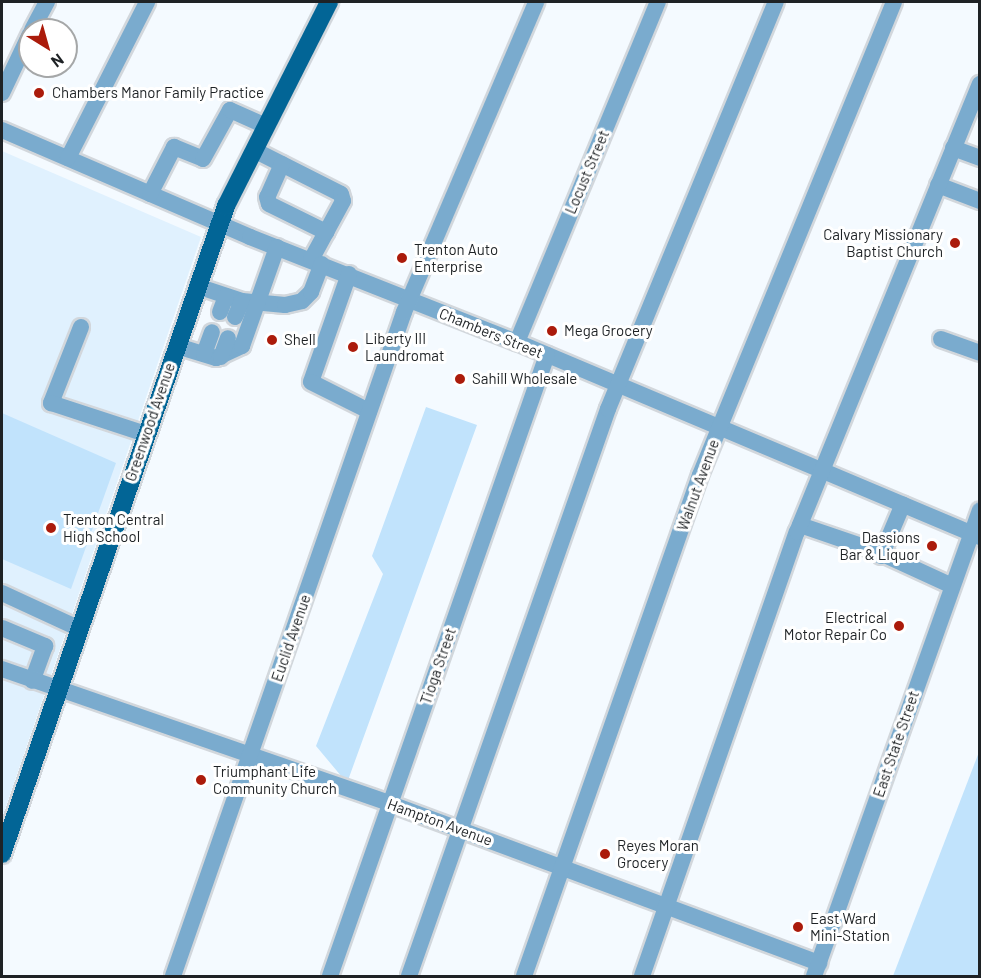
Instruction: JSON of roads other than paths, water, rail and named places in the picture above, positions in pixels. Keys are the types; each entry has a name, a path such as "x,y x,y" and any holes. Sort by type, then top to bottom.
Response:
{"main road":[{"name":"Greenwood Avenue","path":"2,854 220,224 254,150 329,2"}],"street":[{"path":"38,18 47,2"},
{"path":"68,158 147,2"},
{"name":"Euclid Avenue","path":"173,976 252,755 409,299 536,2"},
{"name":"Locust Street","path":"517,342 658,2"},
{"path":"409,976 618,385 776,2"},
{"name":"Walnut Avenue","path":"524,976 719,426 894,2"},
{"path":"2,93 18,59"},
{"path":"642,976 800,525 980,84"},
{"path":"150,194 174,147 203,159 230,110 266,126"},
{"name":"Chambers Street","path":"2,130 220,224 517,342 975,535"},
{"path":"953,148 980,158"},
{"path":"197,286 236,306 285,305 302,301 311,292 326,232 343,201 341,194 254,150"},
{"path":"282,164 267,197 269,204 326,232"},
{"path":"938,185 980,201"},
{"path":"177,345 212,355 242,346 236,306 277,247"},
{"path":"349,274 311,382 369,411"},
{"path":"81,327 51,403 146,434"},
{"path":"212,355 220,335"},
{"path":"941,339 980,353"},
{"name":"Tioga Street","path":"330,976 547,355"},
{"path":"881,556 903,504"},
{"name":"East State Street","path":"816,970 952,586 975,535 980,511"},
{"path":"800,525 952,586"},
{"path":"2,593 80,629"},
{"path":"2,628 45,646 32,681"},
{"name":"Hampton Avenue","path":"2,669 391,804 668,904 816,970"}],"place":[{"name":"Chambers Manor Family Practice","path":"39,93"},
{"name":"Calvary Missionary Baptist Church","path":"955,243"},
{"name":"Trenton Auto Enterprise","path":"402,258"},
{"name":"Mega Grocery","path":"552,331"},
{"name":"Shell","path":"272,340"},
{"name":"Liberty III Laundromat","path":"353,347"},
{"name":"Sahill Wholesale","path":"460,379"},
{"name":"Trenton Central High School","path":"51,528"},
{"name":"Dassions Bar & Liquor","path":"932,546"},
{"name":"Electrical Motor Repair Co","path":"899,626"},
{"name":"Triumphant Life Community Church","path":"201,780"},
{"name":"Reyes Moran Grocery","path":"605,854"},
{"name":"East Ward Mini-Station","path":"798,927"}]}
